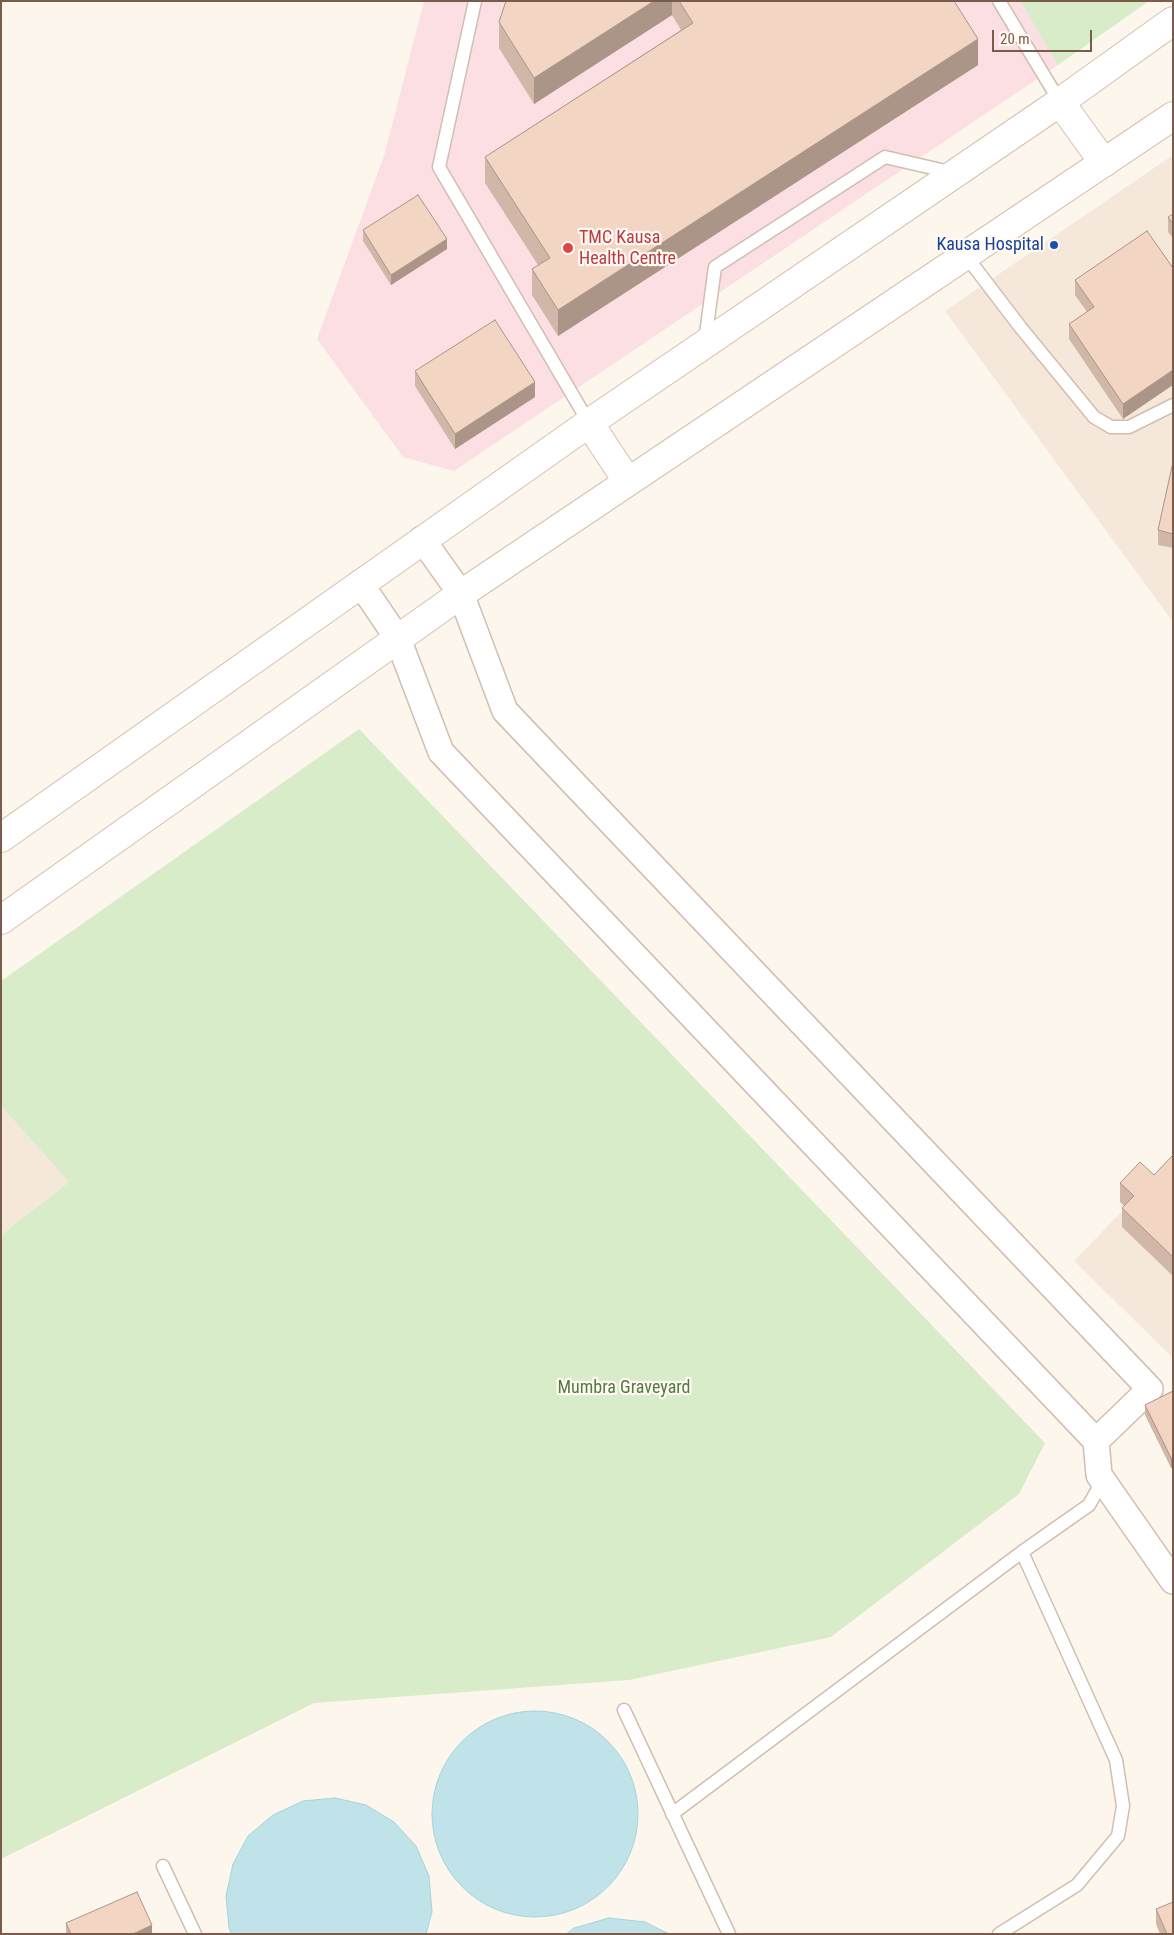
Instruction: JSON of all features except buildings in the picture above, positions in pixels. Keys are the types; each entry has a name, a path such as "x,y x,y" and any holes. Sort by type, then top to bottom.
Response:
{"street":[{"path":"1,838 422,539 704,344 1060,102 1173,22"},
{"path":"1060,102 1104,163"},
{"path":"1,920 461,594 1173,116"},
{"path":"589,423 628,482"},
{"path":"422,539 461,594 505,711 1150,1389 1096,1441"},
{"path":"360,583 398,639 440,752 1096,1441 1099,1475 1173,1581"}],"lane":[{"path":"475,1 439,167 589,423"},
{"path":"999,1 1060,102"},
{"path":"704,344 716,267 886,157 955,173"},
{"path":"966,256 1021,328 1094,417 1111,428 1128,426 1173,405"},
{"path":"672,1814 1022,1552 1089,1505 1100,1487 1099,1475"},
{"path":"999,1934 1077,1885 1118,1836 1123,1806 1116,1760 1022,1552"},
{"path":"624,1710 729,1934"},
{"path":"163,1866 195,1934"}],"shaded area":[{"name":"TMC Kausa Health Centre","path":"424,1 1020,1 1058,65 454,471 403,457 317,339 384,156"},
{"path":"1173,155 1173,622 945,311"},
{"path":"1,1106 69,1182 1,1235"},
{"path":"1173,1158 1173,1358 1074,1261"}],"green space":[{"path":"1020,1 1149,1 1058,65"},
{"name":"Mumbra Graveyard","path":"359,729 1045,1443 1019,1494 831,1637 629,1680 314,1703 1,1859 1,1235 69,1182 1,1106 1,981"}],"water":[{"path":"535,1711 555,1713 574,1719 583,1723 608,1741 626,1766 630,1775 636,1794 638,1814 636,1834 630,1853 626,1862 608,1887 583,1905 574,1909 555,1915 535,1917 515,1915 496,1909 487,1905 462,1887 444,1862 440,1853 434,1834 432,1814 434,1794 440,1775 444,1766 462,1741 487,1723 496,1719 515,1713"},
{"path":"335,1798 366,1805 394,1822 416,1846 429,1876 432,1912 426,1934 232,1934 229,1928 226,1896 233,1864 248,1836 273,1815 303,1801"},
{"path":"609,1918 645,1922 669,1934 566,1934 574,1928"}],"place":[{"name":"Kausa Hospital","path":"1054,245"},
{"name":"TMC Kausa Health Centre","path":"568,248"}]}
